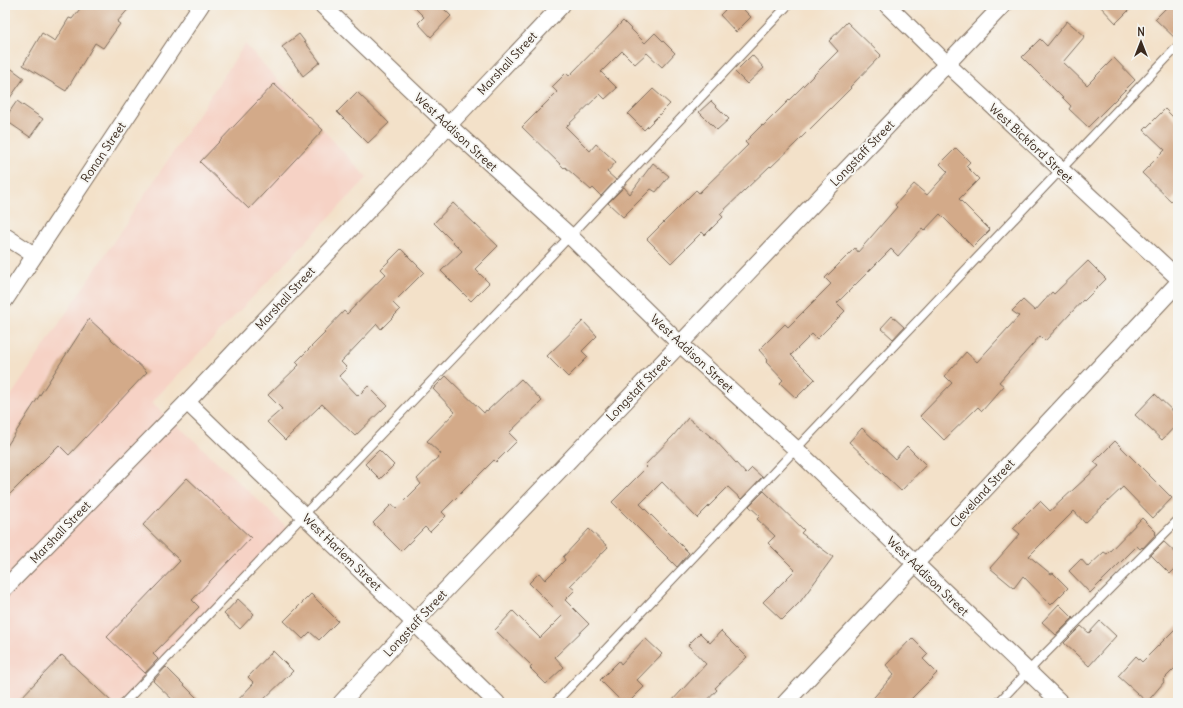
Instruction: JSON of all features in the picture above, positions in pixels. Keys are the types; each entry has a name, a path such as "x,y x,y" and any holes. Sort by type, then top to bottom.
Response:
{"street":[{"name":"Ronan Street","path":"5,300 201,5"},
{"name":"Marshall Street","path":"5,588 188,402 562,5"},
{"name":"West Bickford Street","path":"887,5 947,64 1178,278"},
{"name":"Longstaff Street","path":"341,703 415,622 1003,5"},
{"name":"West Addison Street","path":"327,7 448,125 570,236 680,344 796,449 1061,703"},
{"path":"5,236 34,255"},
{"name":"Cleveland Street","path":"785,703 1178,283"},
{"name":"West Harlem Street","path":"188,402 497,703"}],"lane":[{"path":"124,703 570,236 788,5"},
{"path":"555,703 1178,46"},
{"path":"998,703 1178,520"}],"shaded area":[{"path":"245,44 367,178 151,403 171,419 289,529 124,703 5,703 5,405"}],"building":[{"path":"83,5 132,5 117,22 120,24 103,48 95,43 66,91 23,65 42,33 55,41 69,18 72,19"},
{"path":"412,5 440,5 451,16 431,37 418,23 424,17"},
{"path":"730,5 739,5 751,17 736,32 720,15"},
{"path":"1099,5 1134,5 1116,23"},
{"path":"1169,5 1173,5 1178,10 1178,41 1155,19"},
{"path":"623,21 645,43 655,33 675,53 662,67 647,53 635,64 622,51 601,72 617,88 605,99 600,94 566,127 590,151 596,144 616,162 607,172 616,180 601,196 593,188 591,190 565,167 564,168 522,127 557,92 552,87 566,73 569,76"},
{"path":"1067,21 1085,36 1063,62 1087,85 1114,58 1135,80 1088,127 1069,109 1071,106 1022,57 1040,39 1047,46"},
{"path":"847,22 881,55 850,87 851,88 795,144 720,214 723,217 705,235 702,232 671,263 647,239 696,190 699,193 748,145 745,142 838,51 829,41"},
{"path":"299,34 320,62 303,76 282,47"},
{"path":"752,55 764,68 747,84 735,72"},
{"path":"5,64 24,78 5,105"},
{"path":"274,84 323,130 249,209 200,162"},
{"path":"653,89 670,104 644,130 628,114"},
{"path":"357,92 389,123 368,143 337,112"},
{"path":"17,101 43,119 30,137 5,120"},
{"path":"711,101 729,119 717,130 699,112"},
{"path":"1165,109 1178,122 1178,194 1171,201 1142,173 1165,150 1144,130"},
{"path":"956,148 970,162 966,166 979,179 959,199 990,230 973,247 940,214 924,231 922,229 898,256 891,249 837,303 845,311 817,339 812,334 791,355 815,379 796,398 780,383 783,380 766,362 768,360 759,350 785,324 788,327 831,284 825,278 855,248 858,252 897,207 895,205 914,184 927,195 948,172 940,164"},
{"path":"653,163 669,176 656,192 651,189 623,217 608,203 624,187 630,194"},
{"path":"453,203 498,246 475,269 489,283 471,301 441,271 462,251 434,223"},
{"path":"401,249 424,272 393,303 400,310 381,329 377,324 341,362 347,368 339,376 358,396 368,386 387,405 355,436 322,404 285,440 267,422 282,409 268,395 299,365 296,362 325,333 324,332 344,311 347,314 386,274 381,269"},
{"path":"1088,261 1106,279 1084,301 1083,300 1045,341 1040,336 999,382 1004,386 982,411 978,407 944,440 920,416 952,383 945,376 966,352 977,362 1019,316 1012,311 1023,300 1035,311 1052,292 1054,294"},
{"path":"892,316 904,327 893,339 881,328"},
{"path":"89,319 147,372 69,455 59,445 5,499 5,449"},
{"path":"583,321 597,336 582,351 588,357 568,377 547,356"},
{"path":"446,376 484,413 521,379 542,401 509,433 517,441 496,462 494,460 442,512 446,516 430,532 425,527 401,551 373,523 392,504 396,509 421,484 417,479 441,454 427,441 455,412 433,389"},
{"path":"1155,394 1178,416 1178,423 1162,440 1135,415"},
{"path":"688,418 715,440 746,474 752,468 762,477 741,499 728,487 697,518 662,482 640,504 689,553 677,567 612,502 647,467 645,465"},
{"path":"862,428 895,459 907,446 926,465 901,491 849,442"},
{"path":"1115,441 1172,498 1153,518 1123,487 1085,523 1074,511 1029,556 1051,574 1053,573 1068,588 1051,605 1023,576 1014,588 990,568 1020,534 1013,528 1040,501 1050,511 1099,466 1094,462"},
{"path":"379,450 394,465 380,479 365,464"},
{"path":"187,478 251,538 192,600 199,607 153,654 158,659 145,673 107,637 180,561 143,525"},
{"path":"764,491 804,530 801,533 833,557 800,602 782,620 763,602 795,570 768,543 775,536 757,519 760,516 749,506"},
{"path":"1142,518 1156,532 1156,534 1143,548 1142,547 1140,549 1137,546 1090,593 1069,571 1081,559 1088,567 1104,552 1107,554"},
{"path":"589,529 608,547 570,586 575,590 565,600 589,624 555,657 564,667 546,684 530,668 532,666 495,630 513,611 540,638 562,616 529,583 539,573 545,580 565,560 563,557"},
{"path":"1164,542 1178,555 1178,566 1170,574 1151,555"},
{"path":"311,594 338,621 319,640 310,632 303,639 284,621"},
{"path":"238,599 254,614 240,629 224,614"},
{"path":"1059,604 1073,618 1056,635 1042,622"},
{"path":"1100,621 1116,636 1089,666 1064,643 1081,626 1089,633"},
{"path":"1178,626 1178,665 1163,680 1164,682 1147,702 1118,676 1136,656 1142,662"},
{"path":"721,631 747,657 715,688 717,690 705,703 670,703 706,664 688,645 700,633 710,643"},
{"path":"645,638 662,654 637,680 644,687 628,703 623,703 600,680 619,661 621,664"},
{"path":"912,638 928,654 923,659 937,673 907,703 869,703 894,674 886,665"},
{"path":"273,651 293,671 260,703 235,703 254,683 248,677"},
{"path":"62,655 97,688 113,703 16,703"},
{"path":"166,667 202,703 176,703 153,681"}]}
